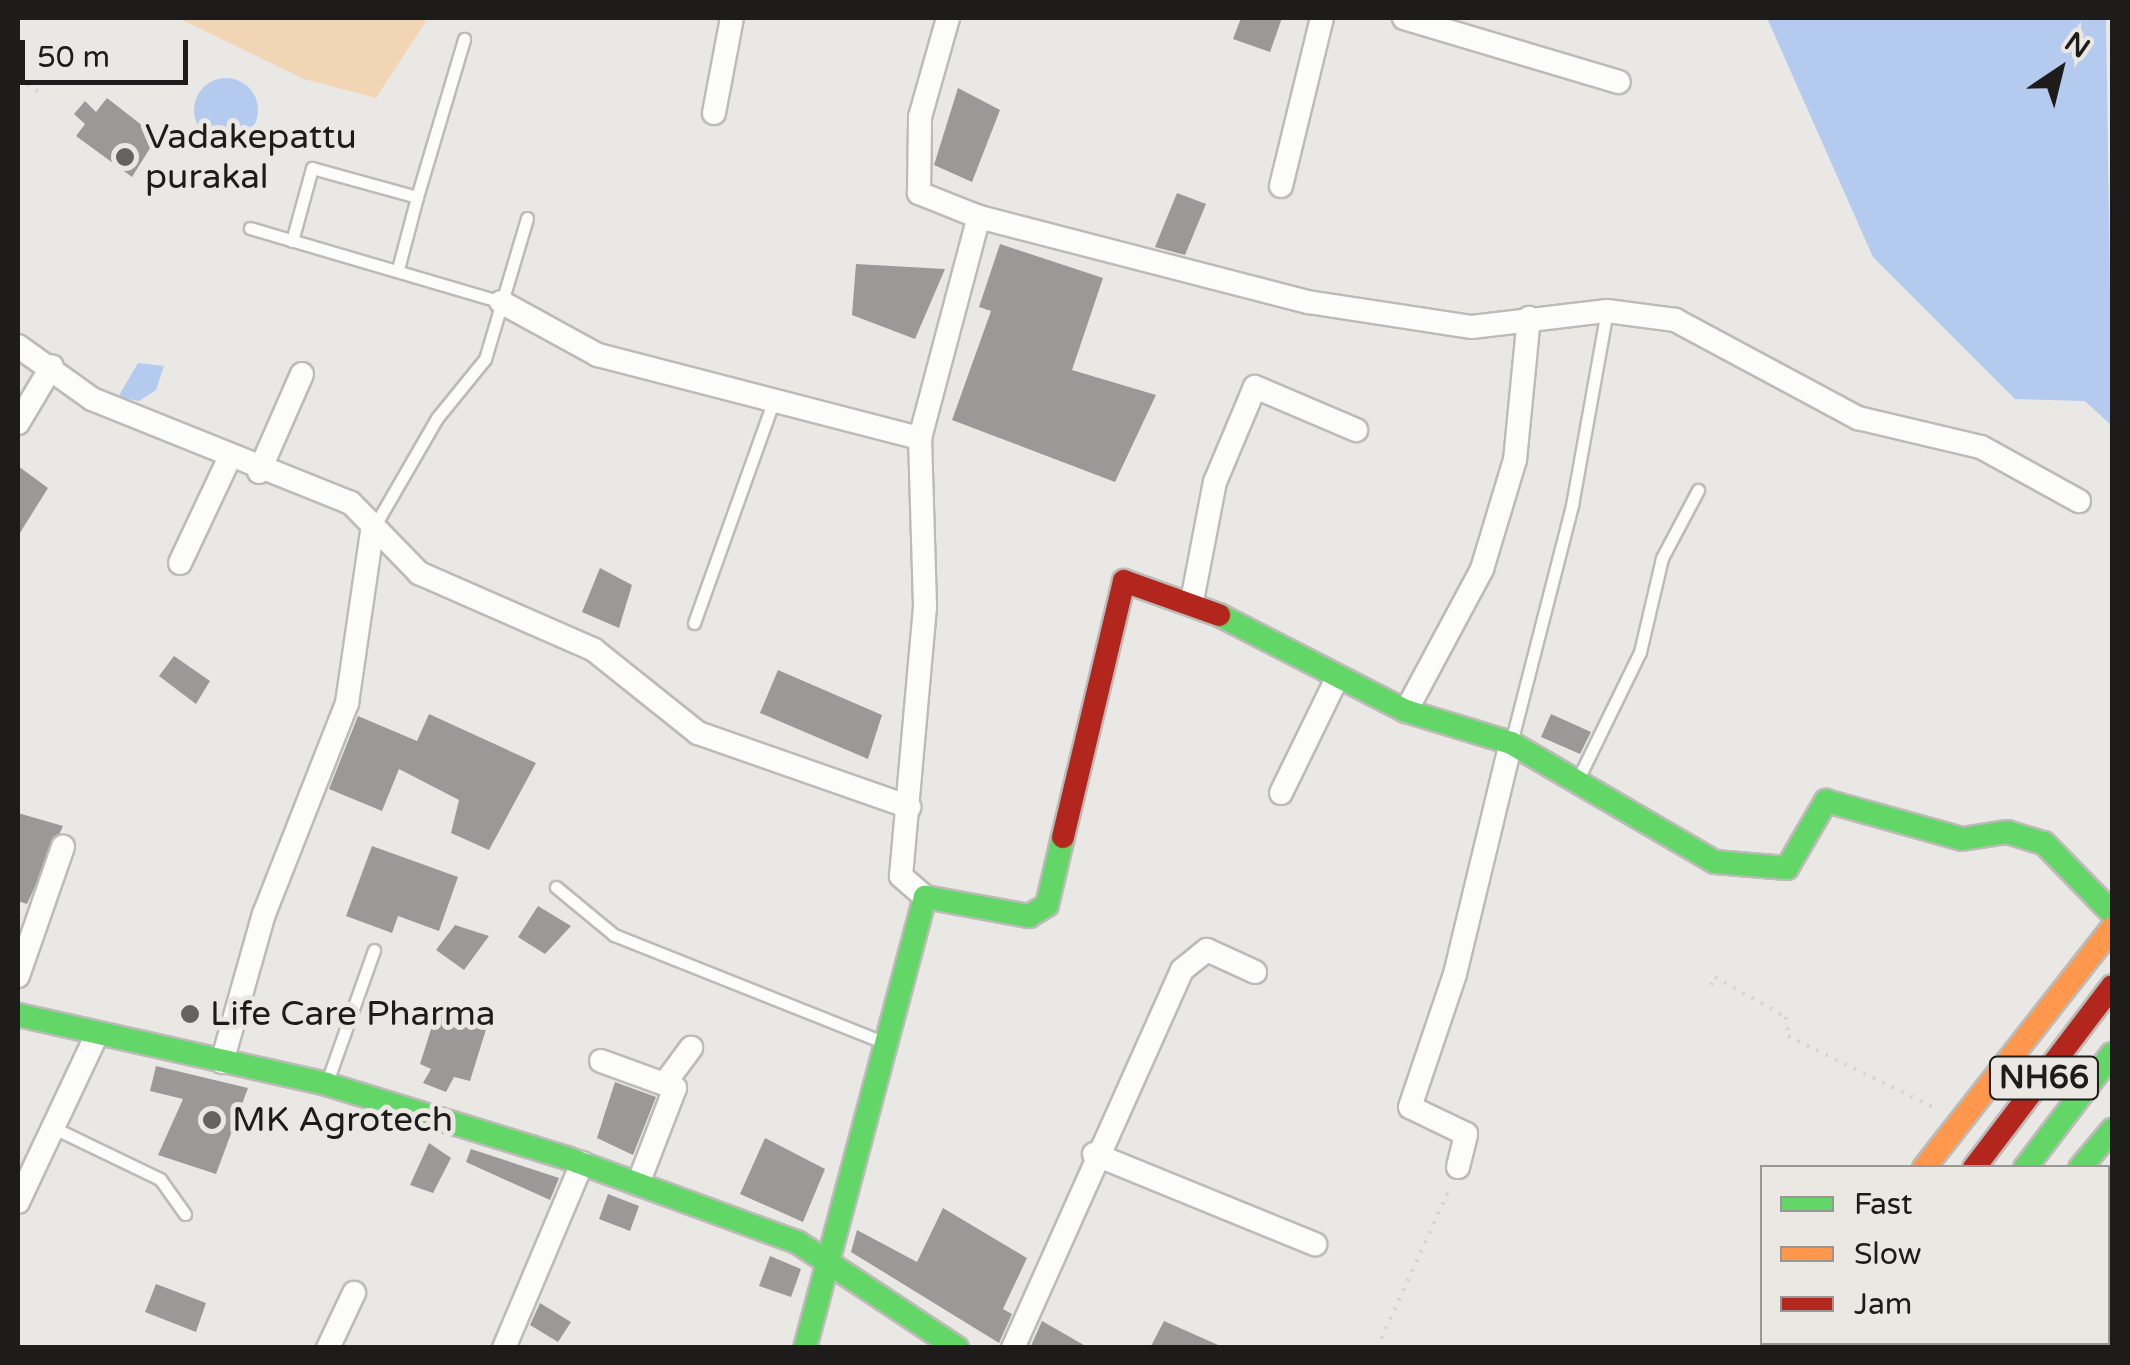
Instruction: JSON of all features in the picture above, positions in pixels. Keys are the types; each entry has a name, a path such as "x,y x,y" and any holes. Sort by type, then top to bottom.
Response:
{"main road":[{"path":"804,1348 926,897 1029,916 1047,905 1114,597 1124,581 1192,602 1336,680 1406,711 1511,743 1715,862 1787,868 1826,800 1962,839 2007,832 2044,843 2112,913"},
{"path":"1926,1165 2112,928"},
{"name":"NH66","path":"1976,1165 2112,986"},
{"path":"18,1015 326,1084 582,1164 828,1261 958,1348"},
{"name":"NH66","path":"2027,1165 2112,1054"},
{"path":"2083,1165 2112,1130"}],"street":[{"path":"714,114 732,18"},
{"path":"948,18 920,117 919,193 979,217 1308,302 1472,327 1607,310 1675,320 1858,418 1981,447 2078,502"},
{"path":"1281,186 1322,18"},
{"path":"1404,18 1619,82"},
{"path":"926,897 900,876 925,606 920,438 979,217"},
{"path":"501,302 598,355 920,438"},
{"path":"1406,711 1482,569 1515,460 1529,318"},
{"path":"18,346 52,366 92,399 259,472 351,503 372,531 457,596 594,650 698,733 909,808"},
{"path":"18,423 52,366"},
{"path":"259,472 302,374"},
{"path":"1192,602 1216,482 1256,387 1356,430"},
{"path":"180,564 229,459"},
{"path":"222,1062 264,914 347,703 372,531"},
{"path":"1281,793 1336,680"},
{"path":"1458,1167 1466,1134 1410,1107 1454,974 1511,743"},
{"path":"18,976 63,846"},
{"path":"1013,1348 1094,1154 1182,970 1207,950 1254,972"},
{"path":"18,1202 97,1034"},
{"path":"665,1083 691,1048"},
{"path":"601,1061 675,1088 638,1184"},
{"path":"1094,1154 1315,1244"},
{"path":"504,1348 582,1164"},
{"path":"328,1348 354,1292"}],"lane":[{"path":"398,268 464,39"},
{"path":"292,241 312,168 417,197"},
{"path":"372,531 437,418 486,359 527,218"},
{"path":"250,228 398,268 501,302"},
{"path":"1511,743 1572,505 1607,310"},
{"path":"694,623 773,402"},
{"path":"1577,780 1640,652 1662,558 1698,490"},
{"path":"556,887 614,935 852,1036 886,1042"},
{"path":"326,1084 374,950"},
{"path":"54,1128 160,1178 185,1214"}],"path":[{"path":"18,78 43,96"},
{"path":"1711,985 1715,977 1786,1017 1788,1036 1960,1120"},
{"path":"1377,1348 1458,1167"}],"shaded area":[{"path":"178,18 428,18 376,98 304,79"}],"water":[{"path":"1767,18 2106,18 2112,426 2085,401 2015,399 1873,257"},
{"path":"226,78 249,87 258,110 249,133 226,142 203,133 194,110 203,87"},
{"path":"138,363 164,366 156,390 139,401 118,397"}],"building":[{"path":"1241,18 1282,18 1270,52 1233,39"},
{"path":"958,88 1000,110 972,182 934,165"},
{"name":"Vadakepattu purakal","path":"107,98 157,137 132,177 76,136 85,124 74,114 85,101 96,112"},
{"path":"1177,193 1206,204 1185,255 1155,247"},
{"path":"1000,244 1103,278 1072,370 1156,395 1115,482 952,420 991,311 979,307"},
{"path":"856,264 945,269 915,339 852,315"},
{"path":"18,466 48,488 18,536"},
{"path":"600,568 632,585 619,628 582,612"},
{"path":"174,656 210,681 196,704 159,676"},
{"path":"778,670 882,715 868,759 760,713"},
{"path":"429,714 536,763 489,850 451,833 459,800 399,769 382,811 329,789 358,716 417,741"},
{"path":"1551,714 1591,732 1580,754 1541,737"},
{"path":"18,813 63,826 27,904 18,901"},
{"path":"372,846 458,877 439,931 398,916 392,933 346,916"},
{"path":"538,906 571,926 545,954 518,937"},
{"path":"455,925 489,936 464,970 436,950"},
{"path":"439,1004 488,1023 470,1081 454,1077 446,1092 423,1083 431,1069 420,1064"},
{"path":"156,1066 248,1088 216,1174 158,1155 183,1099 150,1091"},
{"path":"615,1082 656,1097 633,1155 597,1138"},
{"path":"765,1138 825,1169 803,1222 740,1194"},
{"path":"429,1143 451,1158 433,1193 410,1185"},
{"path":"471,1149 559,1178 550,1200 466,1162"},
{"path":"608,1194 639,1206 630,1231 599,1219"},
{"path":"943,1208 1027,1258 1003,1309 1012,1314 999,1343 851,1252 857,1230 917,1262"},
{"path":"770,1256 801,1269 791,1297 759,1286"},
{"path":"156,1284 206,1303 196,1332 145,1312"},
{"path":"540,1303 571,1322 558,1342 530,1325"},
{"path":"1042,1321 1089,1348 1030,1348"},
{"path":"1164,1321 1225,1348 1150,1348"}],"traffic: fast":[{"path":"1219,615 1406,711 1511,743 1715,862 1787,868 1826,801 1962,839 2007,832 2044,843 2112,913"},
{"path":"805,1348 925,897 1029,916 1047,905 1063,837"},
{"path":"18,1015 326,1084 567,1158 797,1242 957,1348"},
{"path":"2027,1165 2112,1054"},
{"path":"2083,1165 2112,1130"}],"traffic: slow":[{"path":"1926,1165 2112,928"}],"traffic: jam":[{"path":"1063,837 1124,581 1219,615"},
{"path":"1976,1165 2112,986"}],"place":[{"name":"Vadakepattu purakal","path":"125,157"},
{"name":"Life Care Pharma","path":"190,1014"},
{"name":"MK Agrotech","path":"212,1120"}]}
